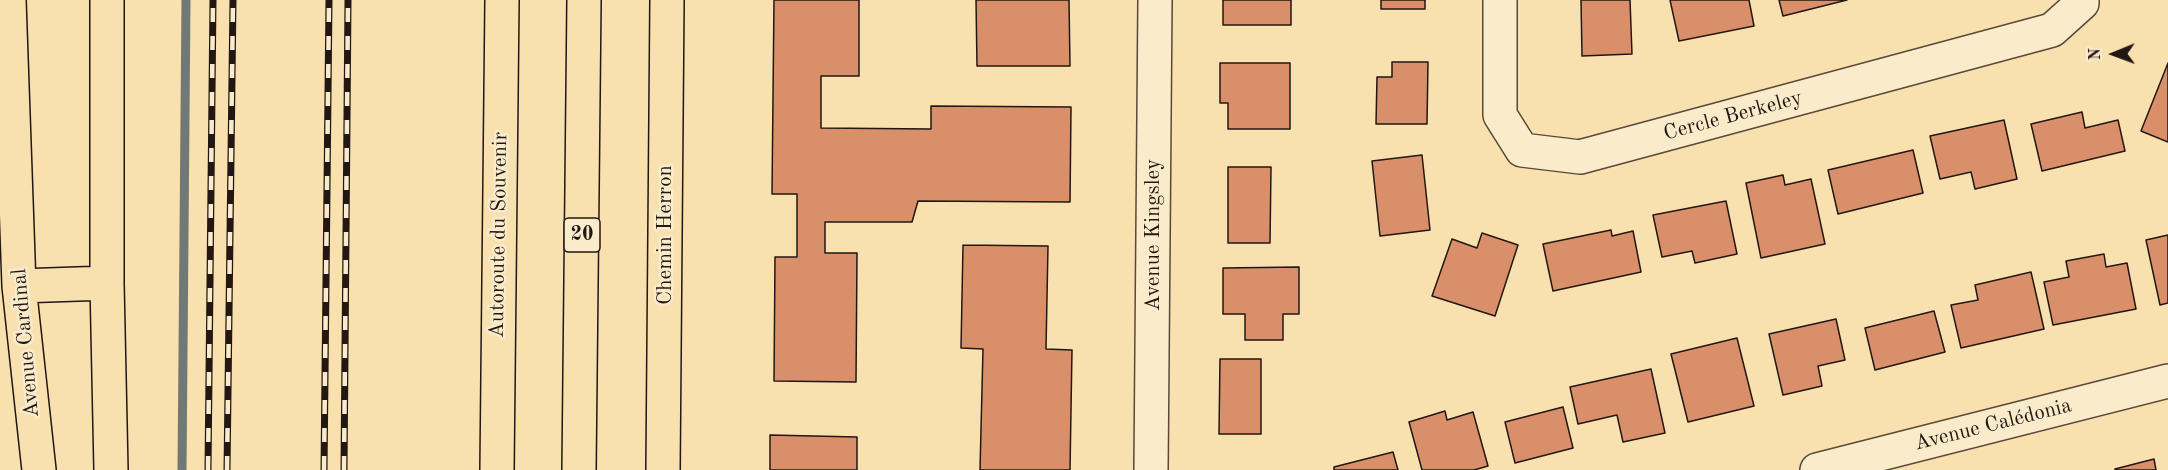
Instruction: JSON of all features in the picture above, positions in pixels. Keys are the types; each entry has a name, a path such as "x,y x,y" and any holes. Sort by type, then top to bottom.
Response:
{"main road":[{"name":"Avenue Cardinal","path":"9,0 10,287 39,470"},
{"path":"107,0 107,283 111,470"},
{"name":"Autoroute du Souvenir","path":"497,470 502,0"},
{"name":"20","path":"579,470 584,0"},
{"name":"Chemin Herron","path":"663,470 667,0"},
{"path":"10,287 107,283"}],"street":[{"name":"Avenue Kingsley","path":"1151,470 1155,0"},
{"name":"Cercle Berkeley","path":"1500,0 1500,115 1522,150 1581,157 2052,30 2082,3 2082,0"},
{"name":"Avenue Calédonia","path":"1817,470 2168,381"}],"building":[{"path":"774,0 859,0 859,76 821,76 821,128 931,129 931,106 1071,107 1070,202 918,201 912,222 825,222 825,253 857,253 856,382 774,381 775,257 797,257 797,194 772,194"},
{"path":"976,0 1069,0 1070,66 977,66"},
{"path":"1223,0 1291,0 1291,25 1223,25"},
{"path":"1381,0 1425,0 1425,9 1381,9"},
{"path":"1581,0 1630,0 1632,54 1582,56"},
{"path":"1670,0 1749,0 1754,26 1679,41"},
{"path":"1779,0 1847,0 1783,16"},
{"path":"1392,62 1428,62 1427,124 1376,124 1377,77 1392,77"},
{"path":"1220,63 1290,63 1290,129 1228,129 1228,103 1220,103"},
{"path":"2168,63 2168,142 2141,131"},
{"path":"2082,112 2085,128 2118,120 2125,151 2042,171 2031,124"},
{"path":"2004,120 2017,179 1975,189 1971,172 1940,179 1930,136"},
{"path":"1913,150 1923,193 1838,214 1828,170"},
{"path":"1422,155 1430,230 1380,236 1372,161"},
{"path":"1228,167 1271,167 1270,243 1228,243"},
{"path":"1783,175 1785,185 1811,179 1825,244 1761,258 1746,183"},
{"path":"1726,201 1737,254 1695,263 1692,251 1662,257 1653,215"},
{"path":"1611,230 1612,236 1633,231 1641,272 1553,291 1543,244"},
{"path":"1482,233 1518,245 1495,316 1432,296 1452,239 1477,248"},
{"path":"2168,235 2168,303 2160,305 2146,240"},
{"path":"963,245 1048,246 1046,349 1072,350 1070,470 980,470 983,349 961,348"},
{"path":"2104,254 2106,267 2127,263 2136,309 2053,325 2044,282 2069,277 2066,261"},
{"path":"1299,267 1299,314 1283,314 1283,340 1245,340 1245,314 1223,314 1223,268"},
{"path":"2031,272 2044,329 1961,348 1951,305 1978,300 1975,285"},
{"path":"1934,311 1945,352 1875,370 1865,328"},
{"path":"1836,319 1845,360 1818,366 1822,386 1783,395 1769,334"},
{"path":"1737,338 1754,406 1688,422 1671,354"},
{"path":"1220,359 1261,359 1261,434 1219,434"},
{"path":"1651,369 1665,433 1623,442 1617,415 1578,424 1570,387"},
{"path":"1563,407 1573,448 1515,463 1505,422"},
{"path":"1445,411 1447,420 1473,412 1488,466 1474,470 1422,470 1409,422"},
{"path":"770,435 857,437 857,470 770,470"},
{"path":"1393,452 1398,470 1334,470 1334,467"},
{"path":"2154,459 2156,470 2115,470 2115,469"}],"waterway":[{"path":"182,470 186,0"}],"railway":[{"path":"208,470 213,0"},
{"path":"227,470 233,0"},
{"path":"324,470 329,0"},
{"path":"344,470 348,0"}]}
